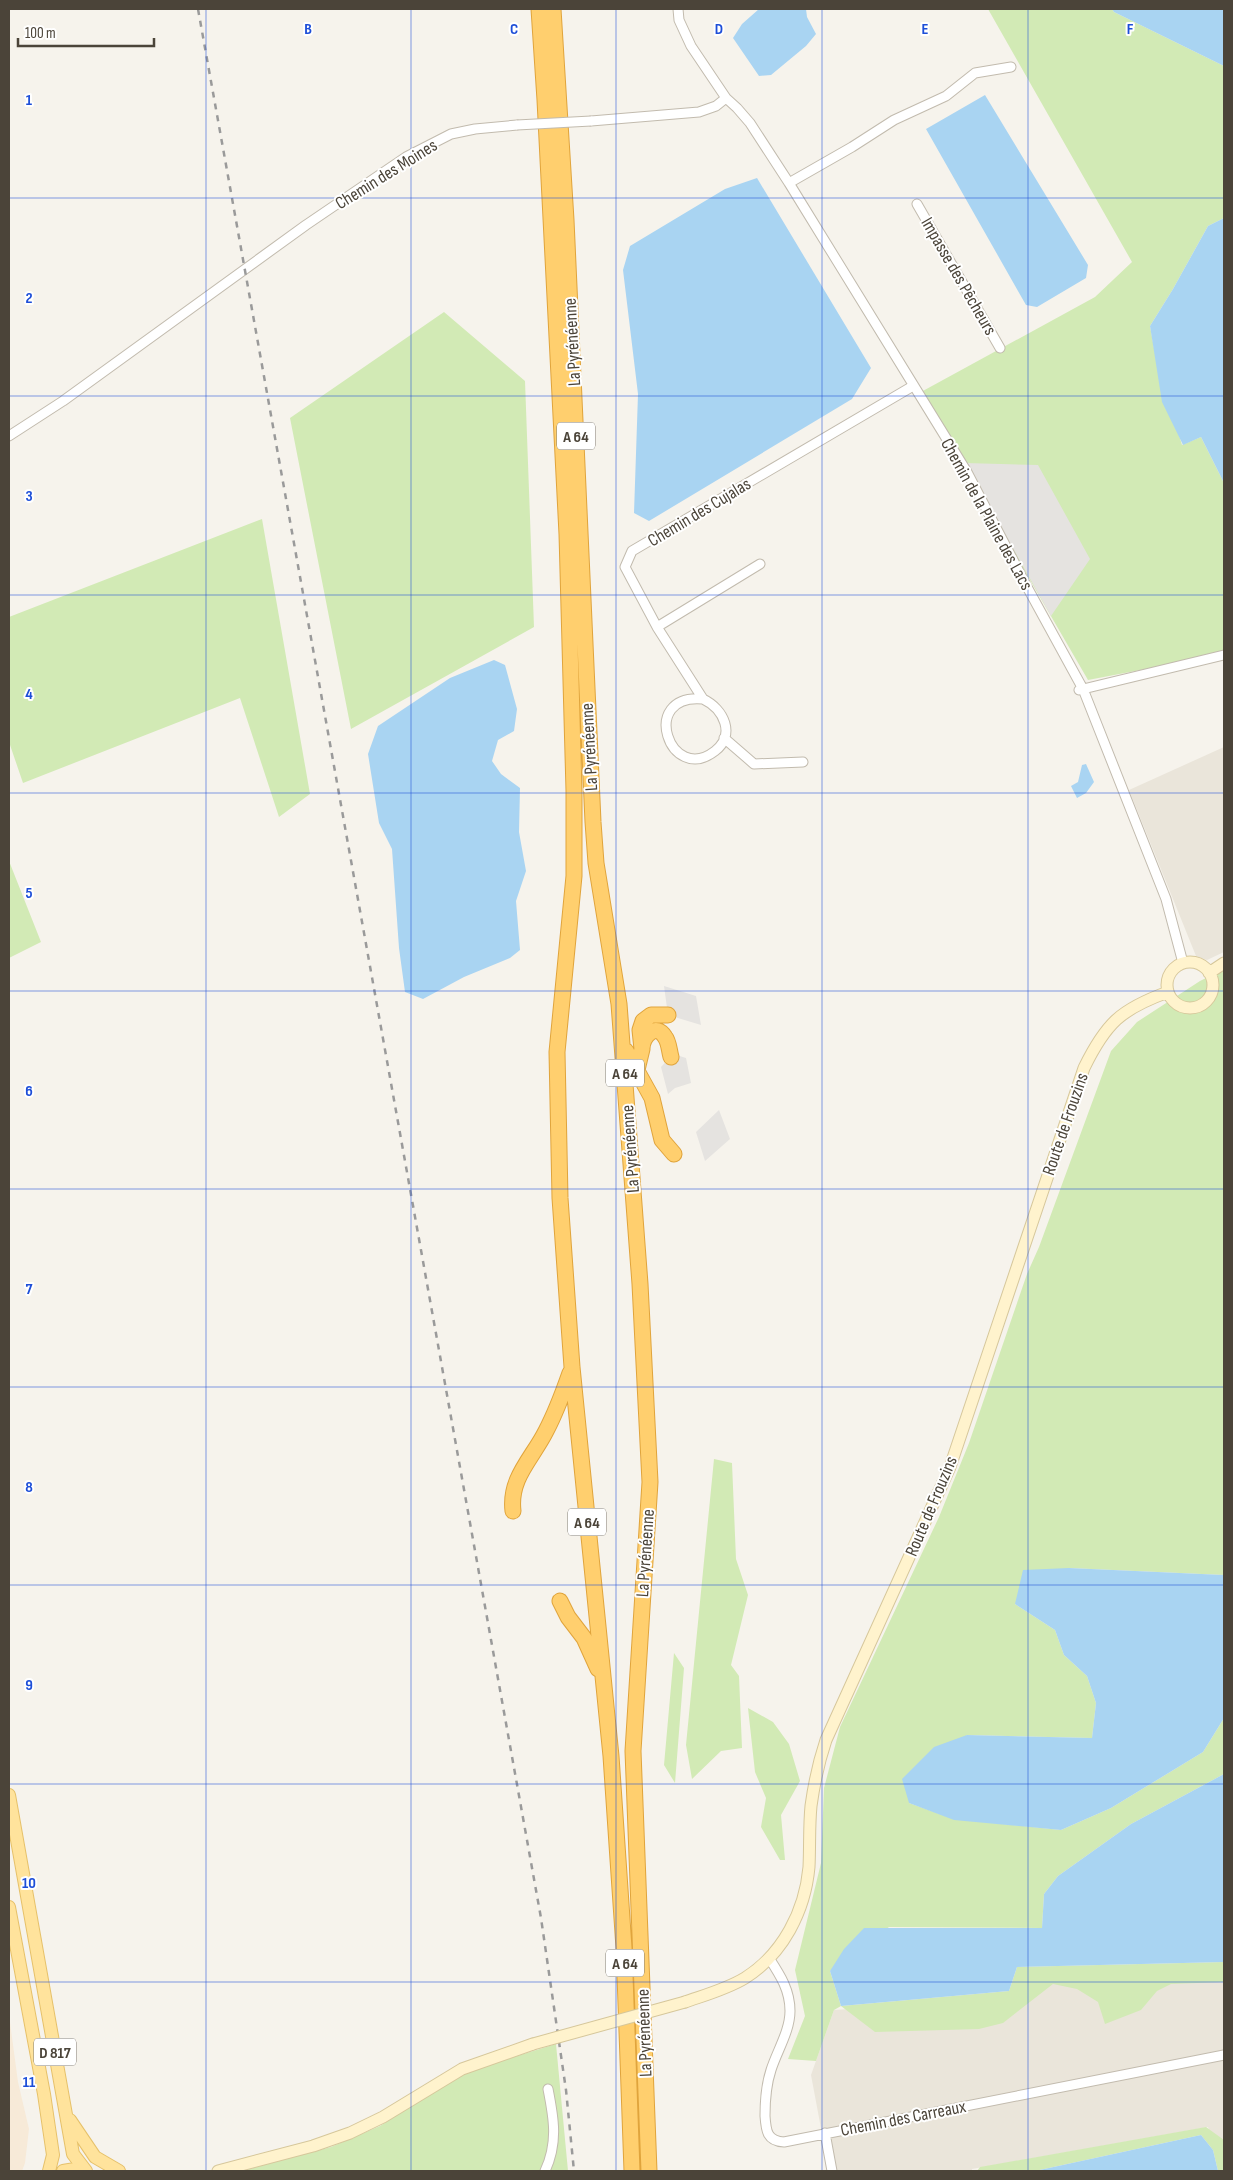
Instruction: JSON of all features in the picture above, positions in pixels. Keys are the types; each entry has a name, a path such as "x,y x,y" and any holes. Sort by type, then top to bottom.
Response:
{"highway":[{"name":"La Pyrénéenne","path":"539,9 546,109 567,534 574,791 574,876 557,1052 560,1198 572,1367 603,1679 624,1948 632,2171"},
{"name":"La Pyrénéenne","path":"553,9 567,230 593,822 596,863 619,1004 623,1046 640,1284 650,1482 633,1751 649,2171"},
{"path":"668,1015 651,1015 643,1021 640,1030 642,1049 662,1140 674,1154"},
{"path":"628,1110 646,1033 653,1030 659,1031 667,1039 671,1056"},
{"path":"623,1046 652,1098"},
{"path":"514,1512 513,1491 516,1480 546,1432 557,1409 572,1367"},
{"path":"560,1601 568,1617 584,1638 603,1679"}],"main road":[{"path":"1183,963 1198,964 1209,973 1212,988 1210,995 1199,1006 1192,1008 1177,1004 1168,992 1168,978 1176,967 1183,963"},
{"path":"1209,973 1224,963"},
{"name":"Route de Frouzins","path":"218,2171 313,2146 350,2133 383,2118 438,2082 462,2069 534,2044 685,2002 736,1983 754,1972 769,1958 790,1930 804,1898 809,1867 811,1807 818,1765 826,1740 950,1467 1084,1068 1097,1044 1118,1018 1132,1006 1168,992"},
{"name":"D 817","path":"9,1795 73,2154 86,2171"},
{"name":"D 817","path":"9,1907 45,2103 52,2155 48,2171"},
{"path":"66,2112 95,2157 119,2171"},
{"path":"63,2171 75,2169 86,2171"}],"street":[{"path":"678,9 683,31 726,98"},
{"path":"789,183 817,165 852,147 894,120 946,96 975,73 1011,66"},
{"name":"Chemin des Moines","path":"9,436 63,401 306,225 406,157 451,134 482,128 699,112 716,106 726,98"},
{"name":"Chemin de la Plaine des Lacs","path":"726,98 750,123 789,183 967,472 1081,690 1166,899 1183,963"},
{"name":"Impasse des Pêcheurs","path":"917,204 1000,348"},
{"name":"Chemin des Cujalas","path":"724,738 725,727 720,712 713,704 703,699 657,627 624,567 632,551 913,386"},
{"path":"657,627 760,564"},
{"path":"1081,690 1224,655"},
{"path":"703,699 686,700 676,705 669,714 666,732 668,742 682,755 698,758 714,752 724,738 754,764 803,762"},
{"name":"Chemin des Carreaux","path":"769,1958 785,1984 790,2010 789,2021 766,2088 766,2130 769,2137 776,2142 784,2142 1224,2055"},
{"path":"545,2171 552,2154 555,2135 548,2089"},
{"path":"825,2134 832,2171"}],"shaded area":[{"path":"965,463 1038,465 1090,559 1051,616"},
{"path":"1224,747 1224,952 1207,960 1196,956 1129,790"},
{"path":"664,986 696,996 701,1025 668,1015"},
{"path":"673,1054 686,1058 691,1083 675,1088 668,1094 661,1067"},
{"path":"719,1110 730,1139 705,1161 696,1132"},
{"path":"1028,1975 1224,1980 1224,2171 1208,2127 972,2169 972,2171 829,2171 811,2075 834,2010 1006,1999"},
{"path":"9,2015 18,2082 29,2129 25,2163 22,2171 9,2171"}],"green space":[{"path":"988,9 1112,9 1114,12 1224,66 1224,218 1208,226 1150,326 1156,359 1182,445 1201,437 1224,483 1224,654 1088,680 921,392 1095,297 1132,262"},
{"path":"444,312 525,381 534,627 351,729 290,418"},
{"path":"262,519 310,794 279,817 240,698 23,783 9,742 9,617"},
{"path":"9,861 41,942 9,958"},
{"path":"1224,969 1224,1575 1069,1568 1015,1604 1055,1630 1064,1655 1087,1676 1096,1703 1092,1738 967,1735 909,1803 954,1819 1061,1830 1111,1808 1203,1752 1224,1718 1224,1774 1131,1824 1058,1876 1044,1894 1042,1928 889,1927 830,1971 841,2006 834,2010 816,2061 788,2059 805,2016 795,1970 821,1863 824,1788 840,1727 939,1517 969,1443 1027,1274 1039,1247 1111,1051 1137,1022 1200,981"},
{"path":"714,1459 732,1463 736,1559 748,1595 731,1665 739,1676 742,1748 721,1751 692,1779 686,1745"},
{"path":"674,1653 684,1668 675,1783 664,1765"},
{"path":"748,1708 773,1722 789,1744 800,1781 781,1815 785,1860 780,1860 761,1827 766,1798 755,1772"},
{"path":"1224,1962 1224,1982 1171,1984 1157,1991 1141,2010 1105,2024 1098,2002 1077,1989 1053,1984 1003,2023 979,2029 875,2032 841,2006 1009,1991 1017,1967"},
{"path":"556,2044 568,2171 242,2171 331,2147 380,2126 448,2082 481,2067"},
{"path":"1206,2127 1224,2140 1224,2171 1218,2171 1213,2150 1201,2135 1035,2171 977,2171 980,2167"}],"water":[{"path":"759,9 806,9 807,17 816,34 806,46 771,75 759,76 733,38 742,24"},
{"path":"1112,9 1224,9 1224,66 1114,12"},
{"path":"985,95 1088,265 1086,278 1037,307 1026,305 926,129"},
{"path":"757,178 871,368 852,399 649,521 634,513 638,394 623,270 630,246 725,189"},
{"path":"1224,218 1224,483 1201,437 1183,445 1162,402 1150,326 1208,226"},
{"path":"494,660 505,665 517,709 514,731 498,740 492,761 501,774 520,788 519,832 526,871 516,901 520,950 510,958 464,977 423,999 405,992 399,948 392,849 379,823 368,754 378,726 450,678"},
{"path":"1086,764 1094,782 1086,793 1077,798 1071,786 1078,782 1082,765"},
{"path":"1069,1568 1224,1575 1224,1718 1203,1752 1111,1808 1061,1830 954,1820 909,1803 902,1779 934,1747 967,1735 1092,1738 1096,1703 1087,1676 1064,1655 1055,1630 1015,1604 1023,1570"},
{"path":"1224,1774 1224,1962 1017,1967 1009,1991 841,2006 830,1971 844,1949 864,1928 1042,1928 1044,1894 1058,1876 1131,1824"},
{"path":"1201,2135 1213,2150 1218,2171 1035,2171"}],"railway":[{"path":"198,9 541,1918 566,2090 574,2171"}]}
